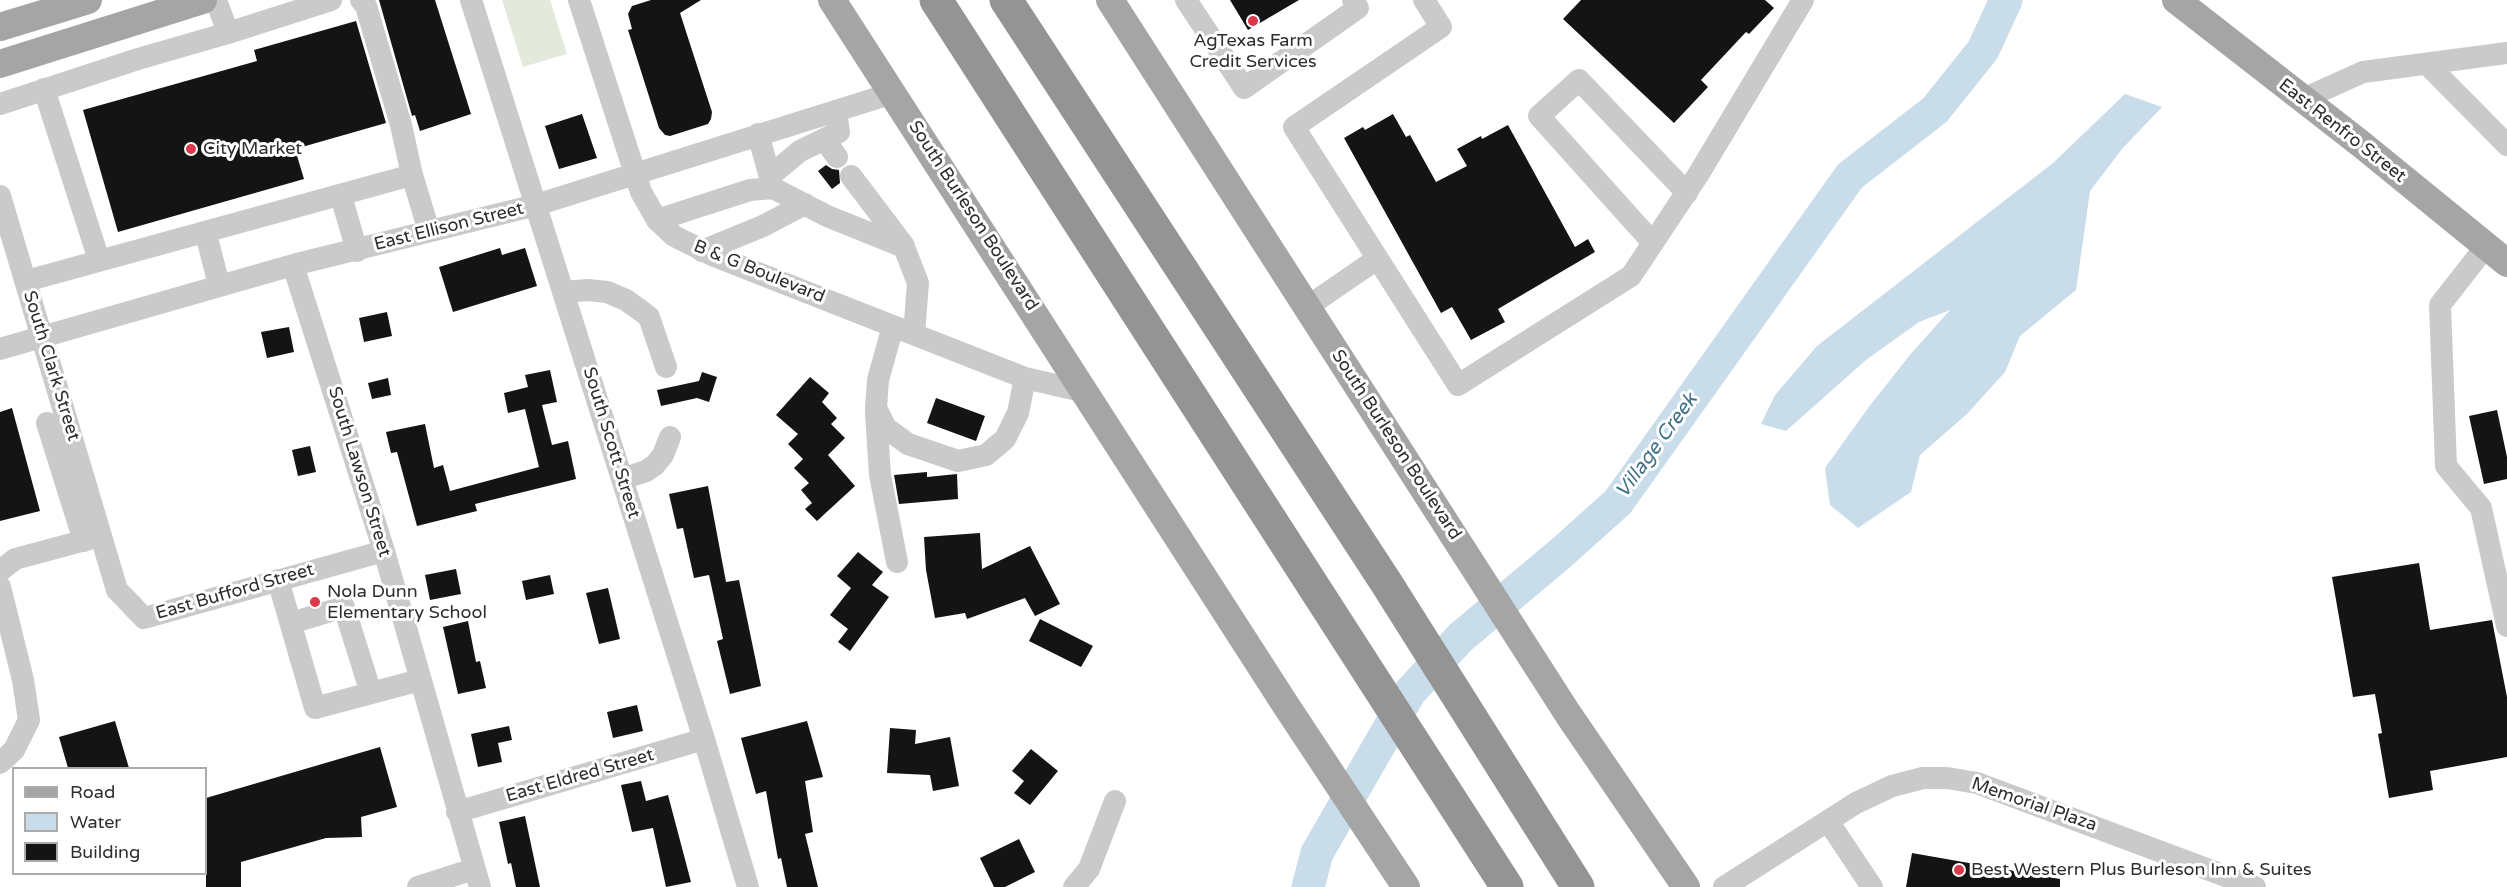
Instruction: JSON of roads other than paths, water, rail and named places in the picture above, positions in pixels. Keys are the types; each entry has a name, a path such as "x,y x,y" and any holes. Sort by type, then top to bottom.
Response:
{"highway":[{"path":"936,0 1507,887"},
{"path":"1006,0 1387,584 1578,887"}],"main road":[{"path":"0,27 88,0"},
{"path":"0,64 203,0"},
{"name":"South Burleson Boulevard","path":"832,0 894,93 1285,704 1406,887"},
{"name":"South Burleson Boulevard","path":"1110,0 1568,714 1686,887"},
{"name":"East Renfro Street","path":"2176,0 2496,255"}],"street":[{"path":"216,0 228,33"},
{"path":"0,104 331,0"},
{"path":"361,0 366,6 429,231"},
{"name":"South Scott Street","path":"471,0 704,740 748,887"},
{"name":"B & G Boulevard","path":"579,0 647,206 657,220 674,236 702,250 1025,378 1086,392"},
{"path":"1186,0 1244,88 1358,8 1353,0"},
{"path":"1424,0 1441,27 1294,128 1458,385 1631,276 1687,192 1803,0"},
{"path":"128,23 138,59"},
{"path":"2303,99 2363,72 2507,53"},
{"path":"2427,64 2507,145"},
{"path":"1653,243 1539,116 1579,80 1687,192"},
{"path":"44,89 99,260"},
{"name":"East Ellison Street","path":"0,349 293,265 536,205 894,93"},
{"path":"657,220 771,182 800,151 830,148 839,132 836,111"},
{"path":"758,134 771,182 805,204 904,247"},
{"path":"26,281 99,260 206,234 412,175"},
{"path":"850,176 904,247 918,283 914,334"},
{"name":"South Clark Street","path":"0,196 43,336 93,538"},
{"path":"341,196 357,251"},
{"path":"702,250 763,226 805,204"},
{"path":"206,234 219,285"},
{"path":"2496,255 2440,305 2446,466 2481,508 2507,626"},
{"path":"1307,307 1377,259"},
{"name":"South Lawson Street","path":"293,265 384,551 477,878"},
{"path":"563,292 588,290 607,292 626,300 640,310 649,317 666,367"},
{"path":"893,326 878,380 876,408 880,475 897,562"},
{"path":"876,408 886,428 908,444 958,461 986,454 1005,439 1018,413 1025,378"},
{"path":"0,571 15,559 93,538 47,423"},
{"path":"622,479 646,471 655,465 663,455 670,437"},
{"name":"East Bufford Street","path":"93,538 117,590 144,618 384,551"},
{"path":"278,580 315,708 420,680"},
{"path":"0,587 23,680 29,720 14,750 1,759"},
{"path":"291,623 344,607 371,693"},
{"name":"East Eldred Street","path":"457,812 704,740"},
{"name":"Memorial Plaza","path":"1724,887 1856,803 1892,786 1923,778 1947,778 1977,783 2255,887"},
{"path":"1074,887 1089,869 1115,801"},
{"path":"1828,821 1872,887"},
{"path":"418,887 477,878"}],"water":[{"path":"2125,94 2162,107 2122,149 2090,191 2076,290 2020,336 2005,372 1967,414 1920,455 1911,492 1858,528 1830,505 1825,468 1909,356 1950,310 1919,322 1866,360 1786,431 1761,424 1775,395 1817,346 2053,163"}],"waterway":[{"name":"Village Creek","path":"1308,887 1317,853 1410,692 1461,637 1618,502 1850,176 1935,110 1983,50 2006,0"}],"place":[{"name":"AgTexas Farm Credit Services","path":"1253,21"},
{"name":"City Market","path":"191,149"},
{"name":"Nola Dunn Elementary School","path":"315,602"},
{"name":"Best Western Plus Burleson Inn & Suites","path":"1959,870"}]}
